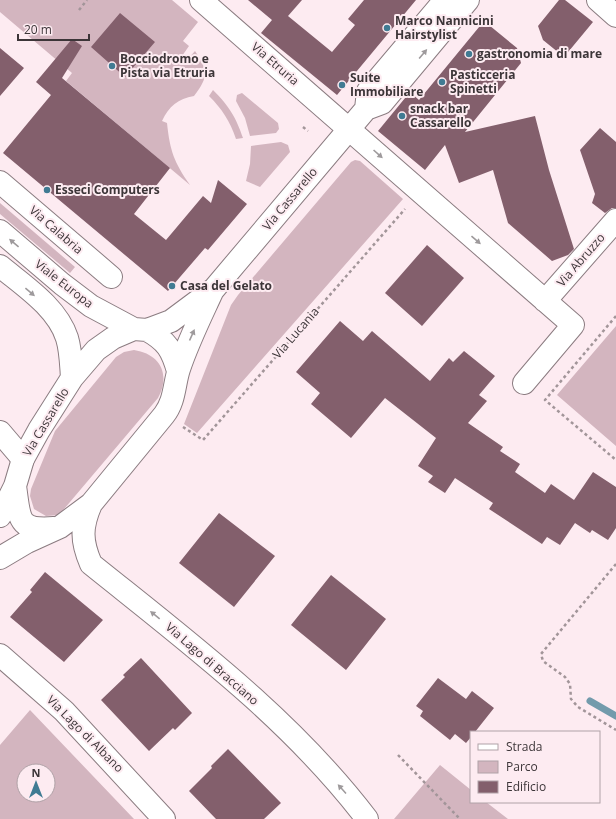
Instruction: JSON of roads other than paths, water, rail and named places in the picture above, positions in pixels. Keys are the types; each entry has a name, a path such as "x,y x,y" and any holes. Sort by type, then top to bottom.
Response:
{"street":[{"name":"Via Etruria","path":"201,0 349,128"},
{"name":"Via Cassarello","path":"366,108 368,91 445,0"},
{"name":"Via Cassarello","path":"0,558 27,542 60,527 91,504 169,408 176,386 178,371 190,337 214,290 366,108 382,103 468,0"},
{"path":"598,0 616,16"},
{"path":"349,128 574,325 524,383"},
{"name":"Via Calabria","path":"0,182 111,277"},
{"name":"Via Abruzzo","path":"545,301 616,220"},
{"name":"Viale Europa","path":"0,231 62,284 91,306 140,330"},
{"path":"0,266 45,305 59,323 68,343 72,378"},
{"name":"Via Cassarello","path":"0,516 15,486 23,459 72,378 96,350 113,338 171,321 214,290"},
{"name":"Via Cassarello","path":"140,330 156,336 173,353 178,371"},
{"path":"0,432 23,459"},
{"name":"Via Cassarello","path":"15,486 20,519 26,526 37,529 60,527"},
{"name":"Via Lago di Bracciano","path":"91,504 85,518 83,534 85,549 92,564 201,653 258,703 313,756 367,819"},
{"name":"Via Lago di Albano","path":"0,655 64,711 164,819"}],"waterway":[{"path":"590,701 616,716"}],"place":[{"name":"Marco Nannicini Hairstylist","path":"387,28"},
{"name":"gastronomia di mare","path":"469,54"},
{"name":"Bocciodromo e Pista via Etruria","path":"112,66"},
{"name":"Pasticceria Spinetti","path":"442,82"},
{"name":"Suite Immobiliare","path":"342,85"},
{"name":"snack bar Cassarello","path":"402,116"},
{"name":"Esseci Computers","path":"47,190"},
{"name":"Casa del Gelato","path":"172,286"}]}
